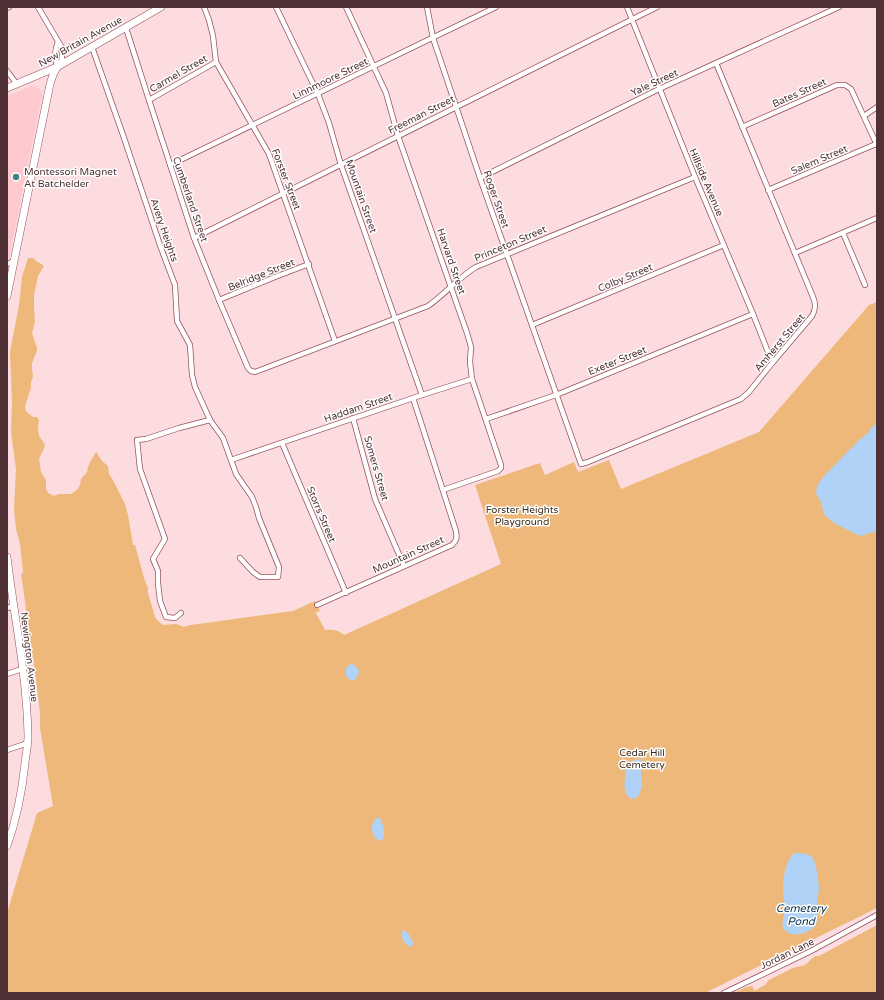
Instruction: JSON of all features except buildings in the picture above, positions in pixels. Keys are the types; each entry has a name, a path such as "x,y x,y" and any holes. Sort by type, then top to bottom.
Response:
{"main road":[{"name":"New Britain Avenue","path":"7,88 57,66 161,7"},
{"path":"7,296 10,262 50,84 57,66"},
{"name":"Newington Avenue","path":"7,557 10,607 22,669 27,708 28,743 24,783 16,819 7,846"}],"street":[{"path":"38,7 62,48 62,59 57,66"},
{"name":"Forster Street","path":"204,7 213,36 216,62 269,154 309,264 335,342"},
{"name":"Mountain Street","path":"276,7 318,94 329,123 341,165 422,395"},
{"name":"Harvard Street","path":"346,7 386,92 398,136 467,333 471,347 470,362 472,379 501,465 500,470 443,490"},
{"name":"Roger Street","path":"427,7 432,38 580,463"},
{"name":"Linnmoore Street","path":"170,166 496,7"},
{"name":"Hillside Avenue","path":"627,7 695,177 773,362"},
{"name":"Freeman Street","path":"194,238 657,7"},
{"name":"Yale Street","path":"480,178 659,89 839,7"},
{"name":"Cumberland Street","path":"126,28 148,100 194,238 248,368 251,371"},
{"name":"Avery Heights","path":"92,47 175,285 177,320 190,345 192,375 195,387 210,420 223,438 236,474 252,497 279,566 278,577 260,577 240,558"},
{"name":"Carmel Street","path":"148,100 216,62"},
{"name":"Amherst Street","path":"580,463 583,464 741,399 749,392 816,310 813,297 716,63"},
{"path":"7,71 17,84"},
{"name":"Bates Street","path":"742,127 838,85 846,85 851,89 877,145"},
{"path":"864,116 877,107"},
{"name":"Salem Street","path":"768,190 877,145"},
{"name":"Princeton Street","path":"251,371 255,372 428,306 476,267 695,177"},
{"path":"795,253 877,218"},
{"path":"843,233 865,285"},
{"name":"Colby Street","path":"532,325 724,245"},
{"name":"Belridge Street","path":"219,300 309,264"},
{"name":"Exeter Street","path":"486,419 556,395 753,314"},
{"name":"Haddam Street","path":"232,460 472,379"},
{"name":"Mountain Street","path":"317,605 452,545 456,541 456,531 413,398"},
{"name":"Somers Street","path":"353,418 375,499 404,566"},
{"path":"181,613 175,618 166,617 160,601 158,570 153,559 165,539 140,469 136,440 146,439 210,420"},
{"name":"Storrs Street","path":"282,443 346,593"},
{"path":"7,674 22,669"},
{"path":"7,750 28,743"},
{"name":"Jordan Lane","path":"724,993 815,950 877,915"}],"shaded area":[{"name":"Montessori Magnet At Batchelder","path":"32,86 40,89 42,96 9,258 7,259 7,96"}],"green space":[{"name":"Cedar Hill Cemetery","path":"28,258 33,258 44,266 38,276 34,295 35,322 32,333 37,351 32,363 33,376 25,408 28,413 33,417 37,417 39,420 39,436 45,446 39,459 41,472 46,480 46,489 48,493 54,496 59,494 71,494 77,490 81,479 87,472 91,460 96,452 97,453 102,461 108,466 109,474 125,504 133,545 135,545 155,617 163,625 176,624 182,627 293,611 315,601 320,611 315,613 325,630 335,630 344,635 501,564 475,485 540,463 545,475 574,462 578,472 609,460 621,489 759,432 869,305 877,302 877,908 705,993 7,993 7,913 37,813 53,806 40,728 40,713 33,658 31,658 29,651 30,643 21,574 23,573 20,544 16,529 14,510 16,469 11,432 12,403 10,352 19,305 22,277"},
{"path":"877,925 877,993 734,993 746,987 753,986 754,991 765,985 769,980 793,968 805,965 815,956 819,956"}],"water":[{"path":"877,423 877,531 860,536 836,524 825,516 820,500 816,494 817,486 823,477"},
{"path":"351,664 355,665 359,671 354,680 351,680 346,675 347,667"},
{"path":"641,759 643,765 641,772 642,787 638,797 631,799 625,790 626,770 629,763"},
{"path":"379,817 384,831 384,837 380,841 374,836 372,829 372,825"},
{"name":"Cemetery Pond","path":"794,853 806,854 814,860 819,891 817,898 818,914 814,927 804,933 791,934 784,929 783,925 785,909 783,890 784,875 788,861"},
{"path":"403,930 409,934 413,943 412,947 407,945 404,941 402,936"}],"place":[{"name":"Montessori Magnet At Batchelder","path":"16,177"}],"park label":[{"name":"Forster Heights Playground","path":"522,514"}]}
